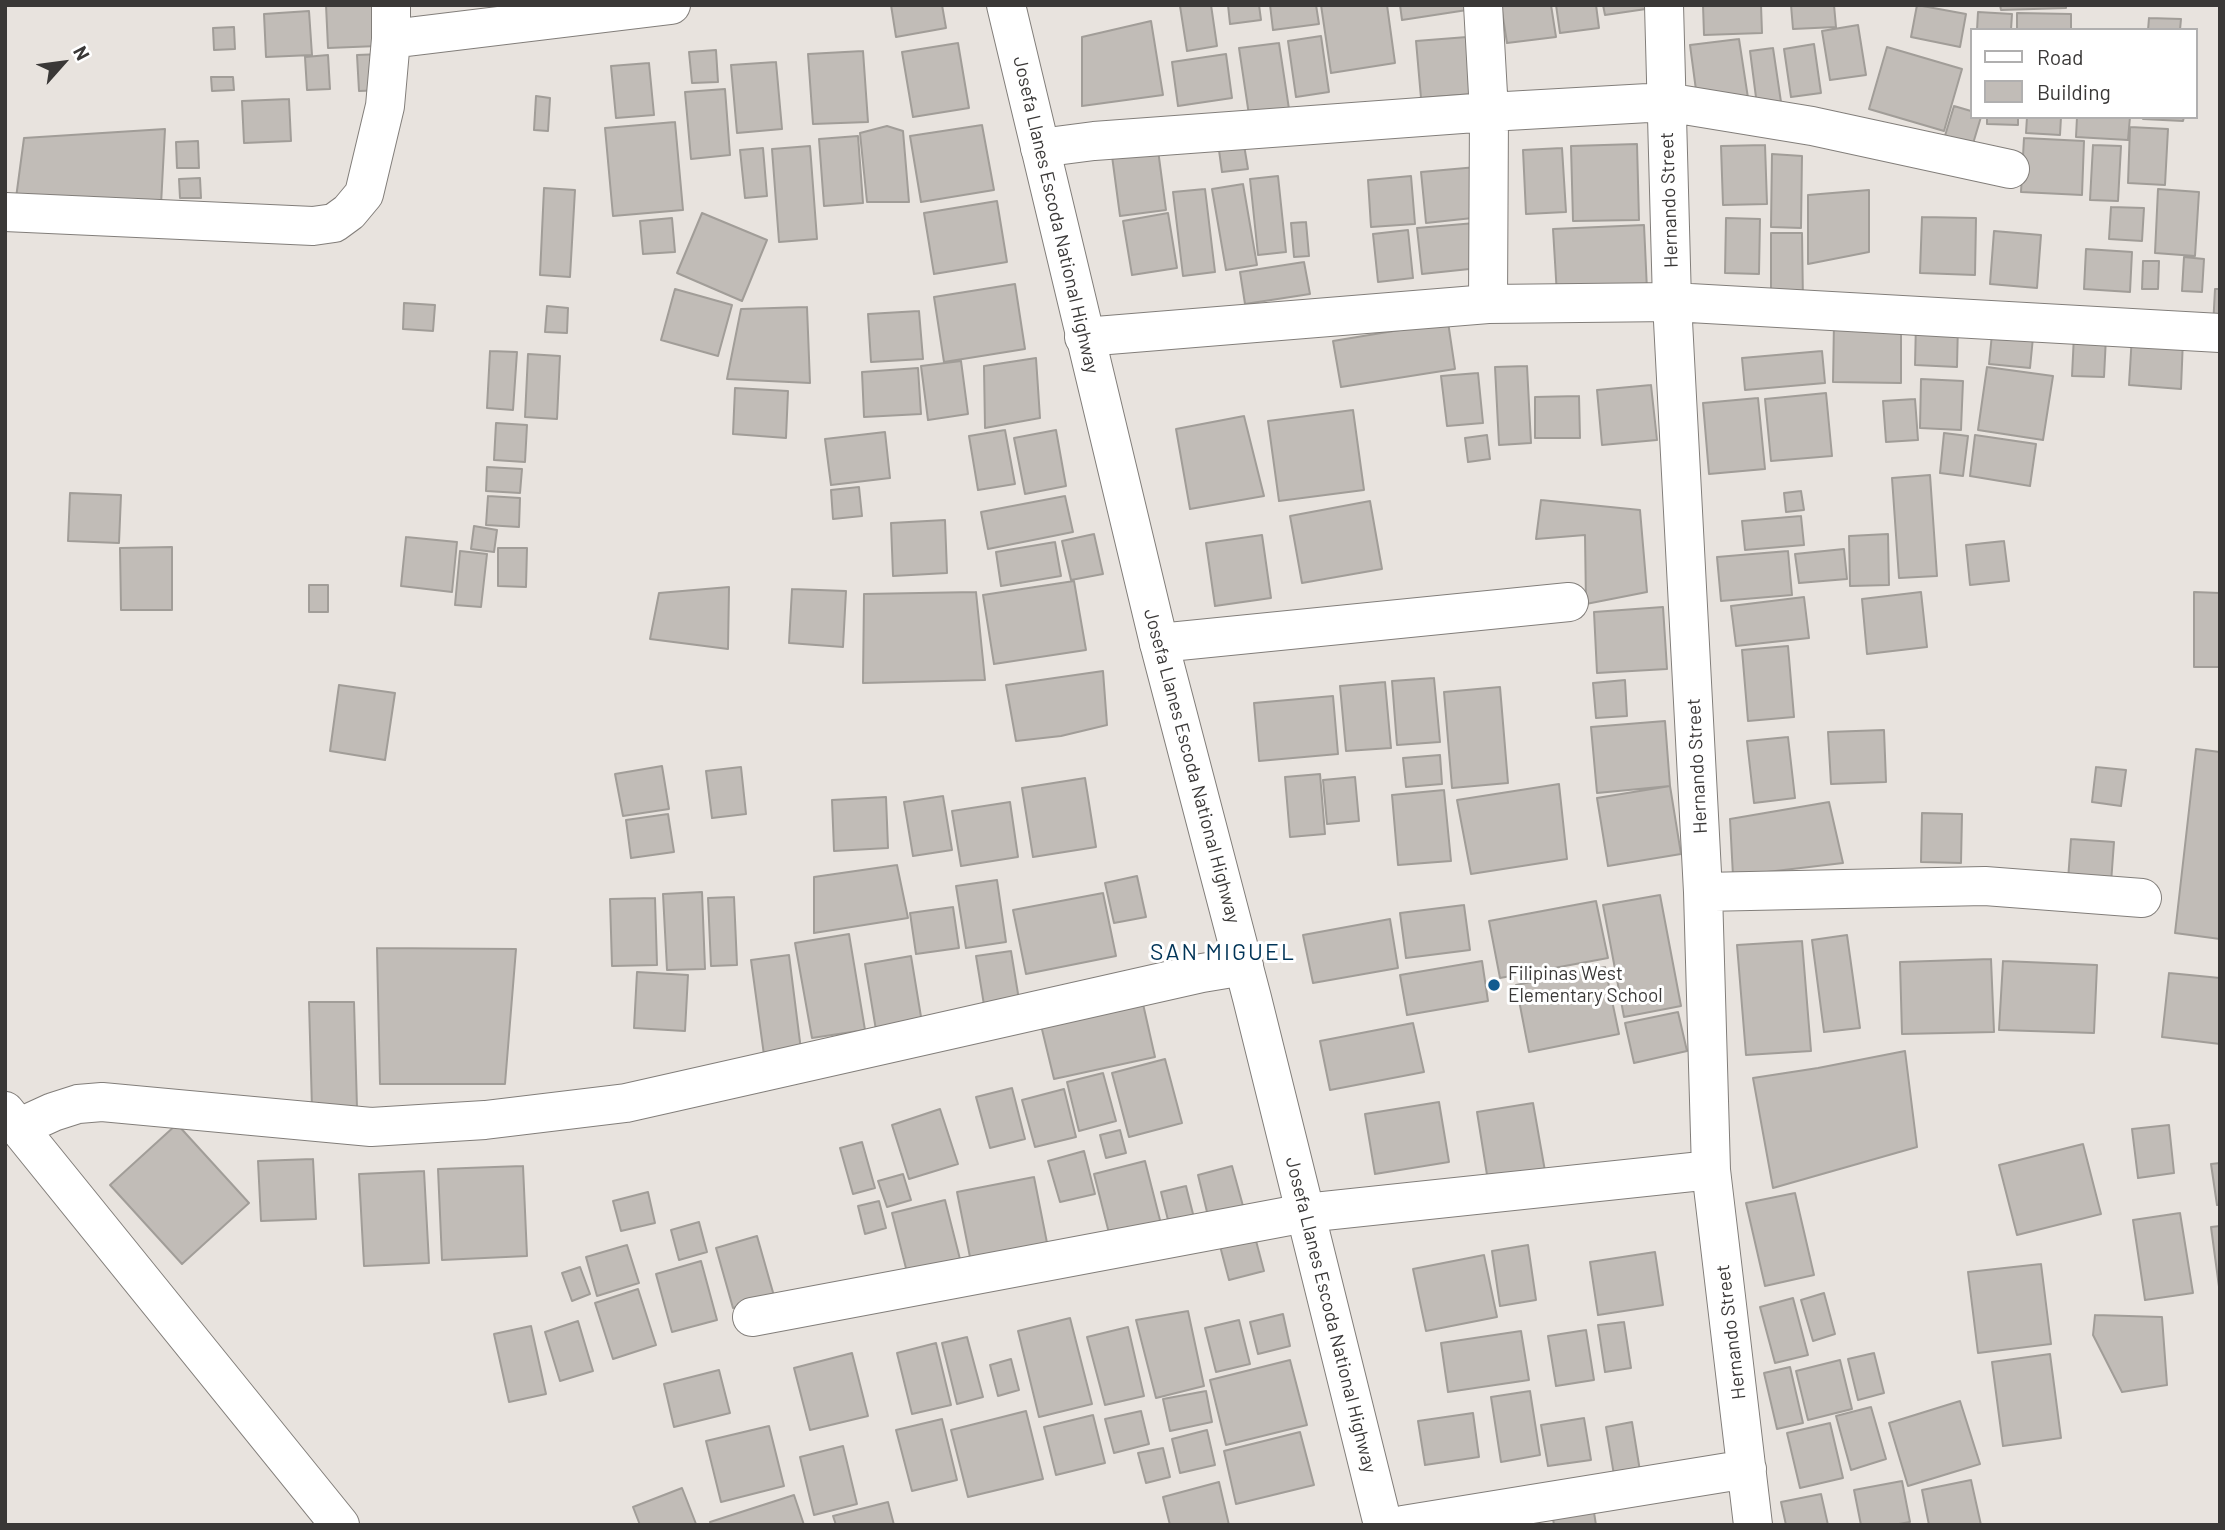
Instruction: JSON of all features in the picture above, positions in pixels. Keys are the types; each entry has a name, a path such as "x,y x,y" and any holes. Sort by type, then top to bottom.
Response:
{"street":[{"path":"5,212 313,226 334,223 349,212 364,194 385,106 391,22 671,5"},
{"name":"Josefa Llanes Escoda National Highway","path":"1006,5 1159,643 1244,966 1383,1525"},
{"path":"1483,5 1489,112 1488,304"},
{"name":"Hernando Street","path":"1664,5 1672,302 1703,892 1711,1170 1753,1525"},
{"path":"1040,148 1094,141 1666,102 1812,125 2010,169"},
{"path":"1084,337 1139,330 1488,304 1672,302 2220,333"},
{"path":"1159,643 1569,602"},
{"path":"1703,892 1985,886 2142,898"},
{"path":"340,1525 12,1120 78,1104 102,1102 371,1127 485,1120 626,1103 1175,979 1244,966"},
{"path":"751,1317 1305,1213 1711,1170"},
{"path":"1403,1525 1747,1469"}],"building":[{"path":"326,5 376,5 378,46 328,48"},
{"path":"891,5 942,5 946,28 896,37"},
{"path":"1211,5 1217,46 1187,51 1180,6"},
{"path":"1228,5 1259,5 1261,20 1230,24"},
{"path":"1270,5 1316,5 1319,24 1273,30"},
{"path":"1321,5 1387,5 1395,63 1331,73"},
{"path":"1400,5 1467,5 1467,10 1402,20"},
{"path":"1501,5 1551,5 1556,37 1507,43"},
{"path":"1556,5 1596,5 1599,28 1560,33"},
{"path":"1603,5 1646,5 1646,9 1605,15"},
{"path":"1703,5 1761,5 1762,33 1704,35"},
{"path":"1791,5 1834,5 1836,27 1793,29"},
{"path":"1917,5 1966,14 1960,47 1911,37"},
{"path":"2000,5 2066,5 2066,8 2001,10"},
{"path":"309,11 312,55 266,57 264,14"},
{"path":"1978,12 2012,14 2011,28 1977,28"},
{"path":"2017,13 2071,14 2071,28 2017,28"},
{"path":"2149,18 2181,19 2180,28 2148,28"},
{"path":"1151,21 1163,95 1082,106 1082,37"},
{"path":"1858,25 1866,75 1830,80 1822,31"},
{"path":"234,27 235,49 214,50 213,28"},
{"path":"1321,36 1329,92 1296,97 1288,41"},
{"path":"1467,37 1472,94 1421,98 1416,41"},
{"path":"1739,39 1748,98 1698,105 1690,45"},
{"path":"958,43 969,108 913,117 902,52"},
{"path":"1279,43 1289,109 1249,115 1239,48"},
{"path":"1814,44 1821,93 1791,97 1784,49"},
{"path":"1887,47 1962,69 1944,131 1869,109"},
{"path":"1773,48 1781,102 1757,105 1750,51"},
{"path":"716,50 718,82 692,83 689,52"},
{"path":"863,51 868,122 813,124 808,54"},
{"path":"382,54 384,90 359,91 357,55"},
{"path":"1226,54 1232,98 1178,106 1172,62"},
{"path":"328,55 330,89 307,90 305,57"},
{"path":"776,62 782,129 737,133 731,65"},
{"path":"649,63 654,115 616,118 611,66"},
{"path":"211,77 233,77 234,90 212,91"},
{"path":"725,89 730,155 691,159 685,92"},
{"path":"536,96 550,98 548,131 534,130"},
{"path":"289,99 291,141 244,143 242,101"},
{"path":"1954,106 1969,110 1969,119 1980,119 1969,157 1941,149"},
{"path":"1987,119 2018,119 2018,125 1987,124"},
{"path":"2027,119 2061,119 2060,135 2026,133"},
{"path":"2077,119 2130,119 2128,140 2076,137"},
{"path":"2143,119 2184,119 2183,121"},
{"path":"675,122 683,210 613,216 605,128"},
{"path":"982,125 994,190 921,202 910,136"},
{"path":"887,126 903,131 909,202 867,202 860,133"},
{"path":"2130,127 2168,129 2165,185 2128,183"},
{"path":"165,129 161,205 16,198 24,138"},
{"path":"858,136 863,203 824,206 819,139"},
{"path":"2024,138 2084,141 2082,195 2021,192"},
{"path":"1243,139 1248,169 1222,172 1218,143"},
{"path":"198,141 199,168 177,168 176,142"},
{"path":"1637,144 1639,220 1573,221 1571,146"},
{"path":"1765,145 1767,204 1723,205 1721,146"},
{"path":"2093,145 2121,146 2118,201 2090,200"},
{"path":"810,146 817,239 779,242 772,149"},
{"path":"763,148 767,196 745,198 740,150"},
{"path":"1562,148 1566,212 1526,214 1523,150"},
{"path":"1158,150 1166,210 1120,216 1112,156"},
{"path":"1772,154 1802,156 1801,228 1771,227"},
{"path":"1477,167 1482,217 1426,223 1421,172"},
{"path":"1278,176 1286,252 1258,255 1250,179"},
{"path":"1411,176 1415,224 1371,227 1368,180"},
{"path":"200,178 201,198 180,198 179,179"},
{"path":"1243,184 1257,265 1226,270 1212,189"},
{"path":"544,188 575,190 570,277 540,275"},
{"path":"1205,189 1215,272 1183,276 1173,192"},
{"path":"2158,189 2199,192 2195,256 2155,253"},
{"path":"1869,190 1869,252 1808,264 1808,195"},
{"path":"997,201 1007,262 934,274 924,213"},
{"path":"2111,207 2144,208 2142,241 2109,239"},
{"path":"702,213 767,240 742,301 677,273"},
{"path":"1168,213 1177,268 1132,275 1123,221"},
{"path":"1922,217 1976,218 1975,275 1920,273"},
{"path":"672,218 675,252 643,254 640,221"},
{"path":"1726,218 1760,219 1759,274 1725,273"},
{"path":"1306,222 1309,256 1294,257 1291,223"},
{"path":"1475,223 1479,268 1422,274 1417,228"},
{"path":"1644,225 1647,290 1557,295 1553,229"},
{"path":"1408,230 1413,278 1378,282 1373,234"},
{"path":"1994,231 2041,235 2037,288 1990,284"},
{"path":"1771,233 1802,233 1803,303 1771,304"},
{"path":"2086,249 2132,252 2130,292 2084,289"},
{"path":"2184,257 2204,259 2202,292 2182,291"},
{"path":"2143,261 2159,261 2158,289 2142,289"},
{"path":"1304,262 1310,294 1245,304 1240,272"},
{"path":"1015,284 1025,349 944,362 934,297"},
{"path":"675,289 732,305 718,356 661,340"},
{"path":"2215,289 2220,289 2220,327 2213,327"},
{"path":"404,303 435,305 433,331 403,329"},
{"path":"547,306 568,308 567,333 545,332"},
{"path":"807,307 810,383 727,379 741,309"},
{"path":"919,311 923,359 871,362 868,314"},
{"path":"1834,321 1901,322 1901,383 1833,382"},
{"path":"1448,322 1455,369 1341,387 1333,341"},
{"path":"1916,322 1958,323 1957,367 1915,365"},
{"path":"1993,324 2034,327 2030,368 1989,364"},
{"path":"2074,335 2106,337 2104,377 2072,376"},
{"path":"2132,335 2183,339 2181,389 2129,385"},
{"path":"490,351 517,352 513,410 487,408"},
{"path":"1822,351 1825,383 1745,390 1742,358"},
{"path":"528,354 560,356 557,419 525,417"},
{"path":"1036,358 1040,418 985,428 984,366"},
{"path":"961,361 968,414 928,420 921,366"},
{"path":"1527,366 1531,443 1499,445 1495,367"},
{"path":"1987,367 2053,376 2043,440 1978,430"},
{"path":"918,368 921,414 864,417 862,372"},
{"path":"1478,373 1483,423 1447,426 1441,376"},
{"path":"1921,379 1963,381 1961,430 1920,428"},
{"path":"1651,385 1657,440 1602,445 1597,390"},
{"path":"735,388 788,391 786,438 733,434"},
{"path":"1826,393 1832,456 1771,461 1765,399"},
{"path":"1579,396 1580,438 1535,438 1535,397"},
{"path":"1758,398 1765,469 1709,474 1703,403"},
{"path":"1915,399 1918,440 1886,442 1883,401"},
{"path":"1353,410 1364,490 1279,501 1268,421"},
{"path":"1244,416 1264,496 1190,509 1176,429"},
{"path":"496,423 527,425 525,462 494,460"},
{"path":"1005,430 1015,484 978,490 969,436"},
{"path":"1056,430 1066,486 1025,494 1014,438"},
{"path":"885,432 890,478 831,485 825,439"},
{"path":"1944,433 1968,436 1963,476 1940,473"},
{"path":"1487,435 1490,459 1468,462 1465,438"},
{"path":"1975,435 2036,444 2030,486 1970,476"},
{"path":"487,467 522,469 520,493 486,491"},
{"path":"1930,475 1937,576 1899,578 1892,478"},
{"path":"859,487 862,516 833,519 831,490"},
{"path":"1801,491 1804,510 1786,512 1784,493"},
{"path":"70,493 121,495 119,543 68,541"},
{"path":"488,496 520,498 519,527 486,525"},
{"path":"1065,496 1073,532 988,549 981,512"},
{"path":"1541,500 1640,510 1647,592 1586,604 1585,535 1536,539"},
{"path":"1370,501 1382,569 1302,583 1290,516"},
{"path":"1801,516 1804,545 1745,550 1742,521"},
{"path":"945,520 947,573 893,576 891,523"},
{"path":"474,526 497,530 494,552 471,549"},
{"path":"1094,534 1103,574 1071,580 1062,541"},
{"path":"1888,534 1889,585 1850,586 1849,536"},
{"path":"1262,535 1271,598 1215,606 1206,543"},
{"path":"406,537 457,542 452,592 401,586"},
{"path":"2004,541 2009,581 1970,585 1966,545"},
{"path":"1055,542 1061,576 1001,586 996,552"},
{"path":"172,547 172,610 121,610 120,548"},
{"path":"498,548 527,548 526,587 498,586"},
{"path":"1844,549 1847,579 1799,583 1795,554"},
{"path":"460,551 487,554 481,607 455,605"},
{"path":"1788,551 1792,595 1721,601 1717,557"},
{"path":"1074,581 1086,650 994,664 983,595"},
{"path":"309,585 328,585 328,612 309,612"},
{"path":"729,587 728,649 650,639 659,593"},
{"path":"792,589 846,591 843,647 789,643"},
{"path":"976,592 985,680 863,683 864,594"},
{"path":"1921,592 1927,647 1867,654 1862,599"},
{"path":"2194,592 2220,593 2220,667 2194,667"},
{"path":"1804,597 1809,638 1736,646 1731,606"},
{"path":"1663,607 1667,669 1597,673 1594,612"},
{"path":"1788,646 1794,717 1748,721 1742,650"},
{"path":"1103,671 1107,725 1061,736 1016,741 1006,685"},
{"path":"1434,678 1440,742 1397,745 1392,681"},
{"path":"1625,680 1627,716 1596,718 1593,683"},
{"path":"1385,682 1391,748 1346,751 1340,686"},
{"path":"339,685 395,693 385,760 330,751"},
{"path":"1500,687 1508,783 1452,788 1444,692"},
{"path":"1333,696 1338,754 1259,761 1254,703"},
{"path":"1665,721 1670,786 1597,793 1591,727"},
{"path":"1884,730 1886,782 1831,784 1828,732"},
{"path":"1788,737 1795,798 1754,803 1747,741"},
{"path":"2196,749 2220,752 2220,939 2175,933"},
{"path":"1440,755 1442,784 1406,787 1403,758"},
{"path":"662,766 669,809 623,816 615,774"},
{"path":"741,767 746,814 712,818 706,771"},
{"path":"2096,767 2126,770 2121,806 2092,802"},
{"path":"1320,774 1325,834 1290,837 1285,777"},
{"path":"1355,777 1359,821 1327,824 1323,780"},
{"path":"1085,778 1096,847 1033,857 1022,788"},
{"path":"1559,784 1567,859 1471,874 1457,800"},
{"path":"1670,786 1681,854 1608,866 1597,798"},
{"path":"1444,790 1451,861 1398,865 1392,795"},
{"path":"943,796 952,850 913,856 904,802"},
{"path":"886,797 888,848 834,851 832,800"},
{"path":"1010,802 1018,857 961,866 952,811"},
{"path":"1829,802 1843,863 1733,876 1730,819"},
{"path":"1922,813 1962,814 1961,863 1921,862"},
{"path":"668,814 674,852 631,858 626,820"},
{"path":"2071,839 2114,842 2111,883 2068,880"},
{"path":"897,865 908,918 814,933 814,877"},
{"path":"1137,876 1146,917 1114,923 1105,883"},
{"path":"997,880 1006,942 966,948 956,886"},
{"path":"702,892 705,969 667,970 663,894"},
{"path":"1103,893 1116,956 1026,974 1013,910"},
{"path":"1660,895 1681,1006 1624,1017 1603,905"},
{"path":"734,897 737,965 711,966 708,898"},
{"path":"655,898 657,965 612,966 610,899"},
{"path":"1596,901 1608,958 1500,978 1489,921"},
{"path":"1464,905 1470,950 1406,958 1400,913"},
{"path":"953,907 959,948 916,954 910,913"},
{"path":"1390,919 1398,968 1313,983 1303,935"},
{"path":"849,934 865,1030 812,1038 795,943"},
{"path":"1847,935 1860,1028 1824,1032 1812,940"},
{"path":"1802,941 1811,1051 1746,1055 1737,945"},
{"path":"377,948 516,949 505,1084 380,1084"},
{"path":"1011,951 1020,1006 985,1011 976,956"},
{"path":"789,955 801,1050 764,1055 751,960"},
{"path":"911,956 923,1029 877,1036 865,964"},
{"path":"1991,959 1994,1032 1902,1034 1900,962"},
{"path":"1482,961 1488,1001 1407,1015 1400,975"},
{"path":"2003,961 2097,965 2094,1033 1999,1030"},
{"path":"1605,967 1619,1034 1529,1052 1516,985"},
{"path":"637,972 688,975 685,1031 634,1028"},
{"path":"2169,973 2220,978 2220,1044 2162,1037"},
{"path":"1141,995 1155,1057 1054,1079 1039,1017"},
{"path":"309,1002 354,1002 357,1108 312,1108"},
{"path":"1678,1012 1687,1051 1634,1063 1625,1023"},
{"path":"1413,1023 1424,1072 1330,1090 1320,1041"},
{"path":"1905,1051 1917,1147 1773,1188 1753,1078"},
{"path":"1165,1059 1182,1123 1129,1137 1112,1073"},
{"path":"1103,1073 1116,1121 1079,1131 1067,1082"},
{"path":"1012,1088 1025,1139 990,1148 976,1097"},
{"path":"1064,1089 1076,1137 1035,1147 1022,1100"},
{"path":"1439,1102 1449,1162 1375,1174 1365,1114"},
{"path":"1533,1103 1545,1171 1488,1181 1477,1112"},
{"path":"940,1109 958,1164 909,1179 892,1125"},
{"path":"177,1124 249,1203 182,1264 110,1185"},
{"path":"2169,1125 2174,1173 2138,1178 2132,1129"},
{"path":"1120,1130 1126,1153 1106,1158 1100,1135"},
{"path":"862,1142 875,1188 853,1194 840,1148"},
{"path":"2083,1144 2101,1214 2017,1235 1999,1165"},
{"path":"1084,1151 1095,1194 1060,1202 1048,1161"},
{"path":"313,1159 316,1219 261,1221 258,1161"},
{"path":"1145,1161 1162,1228 1111,1241 1094,1174"},
{"path":"2220,1163 2220,1205 2217,1205 2211,1164"},
{"path":"523,1166 527,1256 442,1260 438,1169"},
{"path":"1232,1166 1243,1206 1208,1216 1198,1175"},
{"path":"424,1171 429,1263 364,1266 359,1174"},
{"path":"903,1174 911,1200 887,1207 878,1181"},
{"path":"1034,1177 1050,1258 973,1272 957,1192"},
{"path":"1186,1186 1194,1218 1169,1224 1161,1192"},
{"path":"648,1192 655,1223 621,1231 613,1201"},
{"path":"1795,1193 1814,1275 1765,1286 1746,1203"},
{"path":"945,1200 963,1271 910,1284 892,1213"},
{"path":"879,1201 886,1228 865,1234 858,1206"},
{"path":"2180,1213 2193,1293 2145,1300 2133,1220"},
{"path":"699,1222 707,1252 679,1260 671,1230"},
{"path":"2220,1226 2220,1294 2211,1227"},
{"path":"757,1236 774,1296 733,1308 716,1248"},
{"path":"1255,1237 1264,1271 1229,1280 1220,1246"},
{"path":"627,1245 639,1283 597,1296 586,1257"},
{"path":"1528,1245 1536,1300 1500,1306 1492,1251"},
{"path":"1655,1252 1663,1305 1598,1315 1590,1262"},
{"path":"1484,1255 1497,1317 1426,1331 1413,1269"},
{"path":"701,1261 717,1320 672,1332 656,1274"},
{"path":"2041,1264 2051,1344 1978,1353 1968,1272"},
{"path":"580,1267 590,1294 572,1301 562,1273"},
{"path":"638,1289 656,1345 613,1359 595,1303"},
{"path":"1824,1293 1835,1334 1813,1341 1801,1300"},
{"path":"1793,1298 1808,1355 1775,1363 1760,1307"},
{"path":"1188,1311 1204,1386 1156,1398 1136,1320"},
{"path":"1283,1314 1290,1346 1258,1354 1250,1322"},
{"path":"2095,1315 2162,1317 2167,1385 2122,1392 2093,1335"},
{"path":"1070,1318 1092,1404 1039,1417 1018,1331"},
{"path":"1239,1320 1250,1364 1216,1372 1205,1328"},
{"path":"578,1321 593,1371 560,1381 545,1332"},
{"path":"1624,1322 1631,1368 1605,1372 1598,1325"},
{"path":"531,1326 546,1394 509,1402 494,1334"},
{"path":"1128,1327 1144,1396 1105,1405 1087,1337"},
{"path":"1586,1330 1594,1380 1556,1386 1548,1336"},
{"path":"1521,1331 1529,1380 1448,1392 1441,1343"},
{"path":"967,1337 983,1397 957,1404 942,1343"},
{"path":"936,1343 951,1405 912,1414 897,1353"},
{"path":"852,1353 868,1416 810,1430 794,1368"},
{"path":"1874,1353 1884,1393 1858,1400 1848,1359"},
{"path":"2050,1354 2061,1438 2003,1446 1992,1362"},
{"path":"1011,1359 1019,1390 998,1396 990,1365"},
{"path":"1290,1360 1307,1425 1226,1445 1210,1380"},
{"path":"1840,1360 1852,1409 1808,1420 1796,1371"},
{"path":"1790,1367 1803,1423 1777,1429 1764,1373"},
{"path":"719,1370 730,1413 674,1427 664,1384"},
{"path":"1206,1391 1212,1422 1170,1431 1163,1399"},
{"path":"1530,1391 1540,1455 1501,1462 1491,1397"},
{"path":"1960,1401 1980,1464 1908,1486 1889,1423"},
{"path":"1871,1407 1886,1459 1851,1470 1836,1416"},
{"path":"1026,1411 1043,1479 968,1497 951,1430"},
{"path":"1141,1411 1149,1444 1114,1453 1105,1419"},
{"path":"1473,1413 1479,1457 1425,1465 1418,1421"},
{"path":"1093,1415 1105,1463 1056,1475 1044,1427"},
{"path":"1584,1418 1591,1460 1548,1466 1541,1425"},
{"path":"942,1419 957,1480 912,1491 896,1430"},
{"path":"1632,1422 1640,1471 1614,1475 1606,1427"},
{"path":"1830,1423 1843,1478 1800,1488 1787,1433"},
{"path":"769,1426 784,1486 721,1502 706,1441"},
{"path":"1207,1430 1215,1465 1180,1473 1172,1439"},
{"path":"1300,1432 1314,1485 1236,1504 1224,1451"},
{"path":"843,1446 857,1504 814,1515 800,1457"},
{"path":"1163,1448 1170,1477 1146,1483 1138,1453"},
{"path":"1971,1480 1981,1525 1929,1525 1922,1490"},
{"path":"1902,1481 1910,1522 1861,1525 1854,1490"},
{"path":"1219,1482 1229,1525 1170,1525 1163,1497"},
{"path":"682,1488 696,1524 640,1525 633,1507"},
{"path":"1821,1494 1828,1525 1786,1525 1781,1502"},
{"path":"794,1495 804,1525 711,1525 710,1522"},
{"path":"1592,1500 1596,1525 1554,1525 1551,1506"},
{"path":"888,1502 894,1525 836,1525 833,1516"}],"place":[{"name":"Filipinas West Elementary School","path":"1494,985"}],"district":[{"name":"SAN MIGUEL","path":"1223,952"}]}
